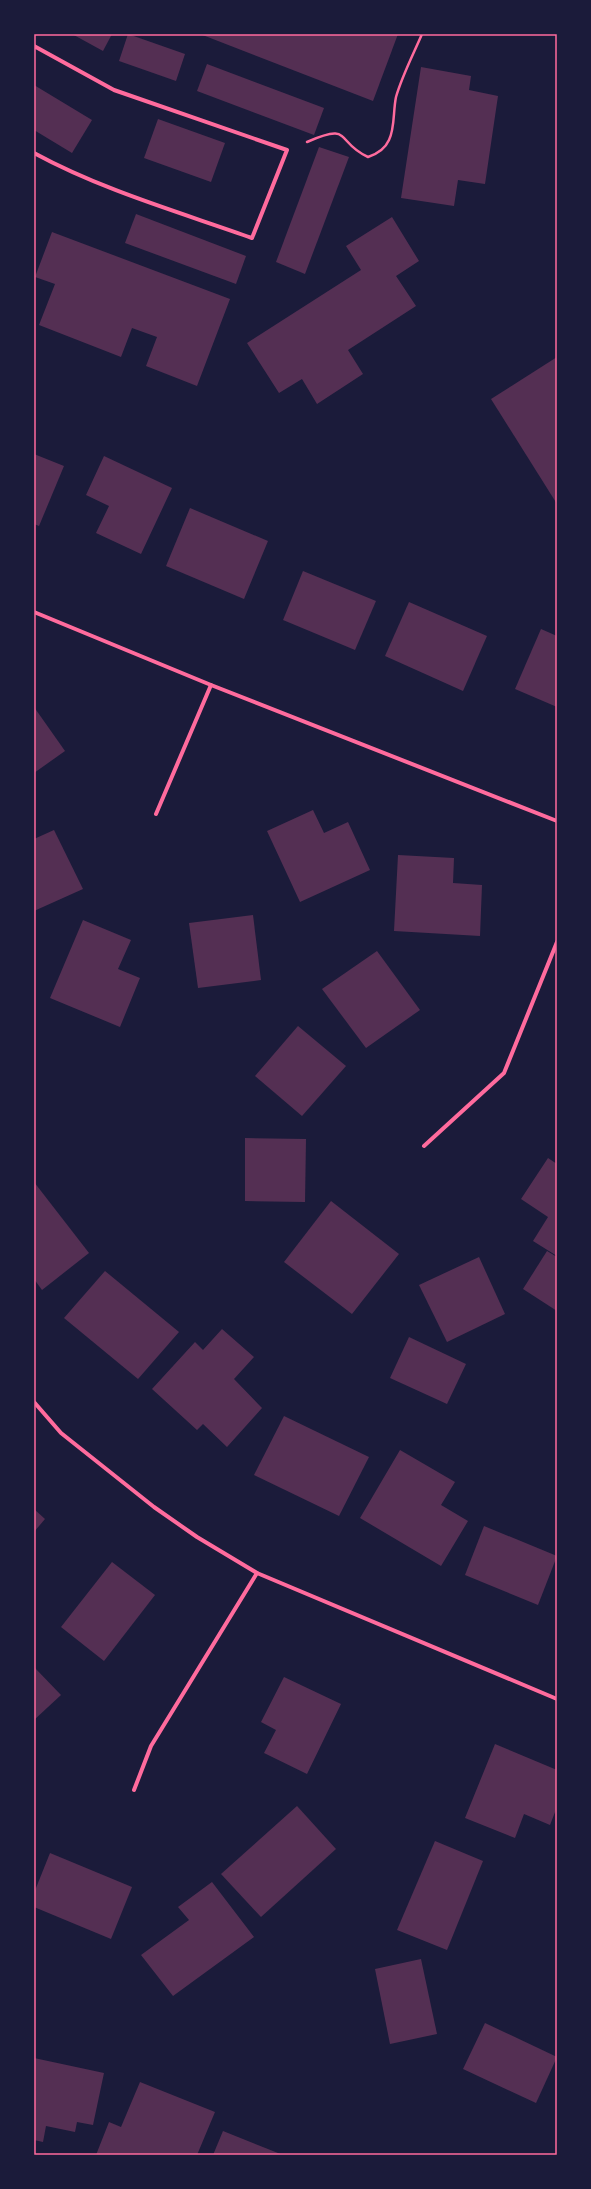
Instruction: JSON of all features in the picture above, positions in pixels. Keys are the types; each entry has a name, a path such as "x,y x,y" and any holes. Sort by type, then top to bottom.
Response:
{"street":[{"path":"34,46 114,90 287,150 252,238 100,184 57,166 34,153"},
{"path":"34,612 211,686 557,821"},
{"path":"156,814 211,686"},
{"path":"424,1146 504,1073 557,942"},
{"path":"34,1402 61,1433 154,1507 197,1537 257,1573 557,1699"},
{"path":"134,1790 151,1746 257,1573"}],"path":[{"path":"287,150 327,133 334,133 348,140 360,153 368,157 378,153 390,140 396,97 422,34"}],"building":[{"path":"72,34 112,34 103,51"},
{"path":"128,34 185,54 176,81 119,61"},
{"path":"200,34 398,34 373,101"},
{"path":"207,64 324,108 314,135 197,91"},
{"path":"421,67 471,76 469,90 498,96 485,184 458,180 454,206 401,198"},
{"path":"34,85 92,120 72,153 34,130"},
{"path":"158,119 225,143 211,182 144,158"},
{"path":"319,147 349,157 305,274 276,262"},
{"path":"136,214 246,256 236,284 125,243"},
{"path":"392,217 419,261 396,276 416,306 348,350 363,374 317,404 302,379 279,393 247,343 361,270 346,246"},
{"path":"52,232 230,299 197,386 146,366 157,337 132,328 121,357 39,325 55,284 35,277"},
{"path":"557,357 557,504 491,399"},
{"path":"34,454 64,466 39,526 34,524"},
{"path":"104,456 172,488 141,554 96,533 109,506 86,495"},
{"path":"190,508 268,541 244,599 166,566"},
{"path":"303,571 376,601 355,650 283,620"},
{"path":"409,602 487,636 463,691 385,656"},
{"path":"541,629 557,636 557,707 515,689"},
{"path":"34,707 65,751 34,773"},
{"path":"313,810 324,833 348,822 370,870 300,902 267,831"},
{"path":"54,830 83,889 34,911 34,839"},
{"path":"398,855 454,858 453,883 482,885 480,936 394,931"},
{"path":"253,915 261,980 198,988 189,923"},
{"path":"83,920 131,940 118,969 140,978 120,1027 50,998"},
{"path":"377,951 420,1010 366,1048 322,989"},
{"path":"298,1026 346,1066 302,1116 255,1076"},
{"path":"245,1138 306,1139 305,1202 245,1201"},
{"path":"548,1158 557,1164 557,1256 533,1241 548,1217 521,1199"},
{"path":"34,1182 89,1253 42,1290 34,1279"},
{"path":"331,1201 399,1254 352,1314 284,1262"},
{"path":"547,1251 557,1257 557,1311 523,1289"},
{"path":"479,1257 505,1314 447,1342 419,1285"},
{"path":"105,1271 179,1332 138,1379 64,1318"},
{"path":"222,1329 254,1357 234,1379 262,1408 227,1447 203,1424 197,1430 152,1389 195,1342 203,1350"},
{"path":"409,1337 466,1364 447,1404 390,1378"},
{"path":"284,1416 369,1457 339,1516 254,1475"},
{"path":"400,1450 455,1482 441,1505 468,1521 441,1566 360,1518"},
{"path":"34,1509 45,1519 34,1532"},
{"path":"484,1526 557,1556 538,1605 465,1575"},
{"path":"112,1562 155,1595 104,1661 61,1627"},
{"path":"34,1667 61,1695 34,1720"},
{"path":"284,1677 341,1704 307,1774 264,1753 276,1730 261,1722"},
{"path":"495,1744 557,1770 557,1807 550,1825 524,1814 515,1838 465,1818"},
{"path":"297,1806 336,1849 261,1917 221,1874"},
{"path":"435,1841 483,1861 447,1950 397,1930"},
{"path":"50,1853 132,1887 111,1939 34,1907 34,1893"},
{"path":"212,1882 254,1937 173,1996 141,1955 189,1920 178,1907"},
{"path":"421,1959 437,2034 390,2044 375,1969"},
{"path":"485,2023 557,2057 536,2103 463,2069"},
{"path":"34,2058 104,2073 93,2125 77,2122 75,2132 46,2126 43,2142 34,2140"},
{"path":"140,2082 215,2112 197,2155 96,2155 109,2122 121,2127"},
{"path":"223,2131 283,2155 213,2155"}]}
